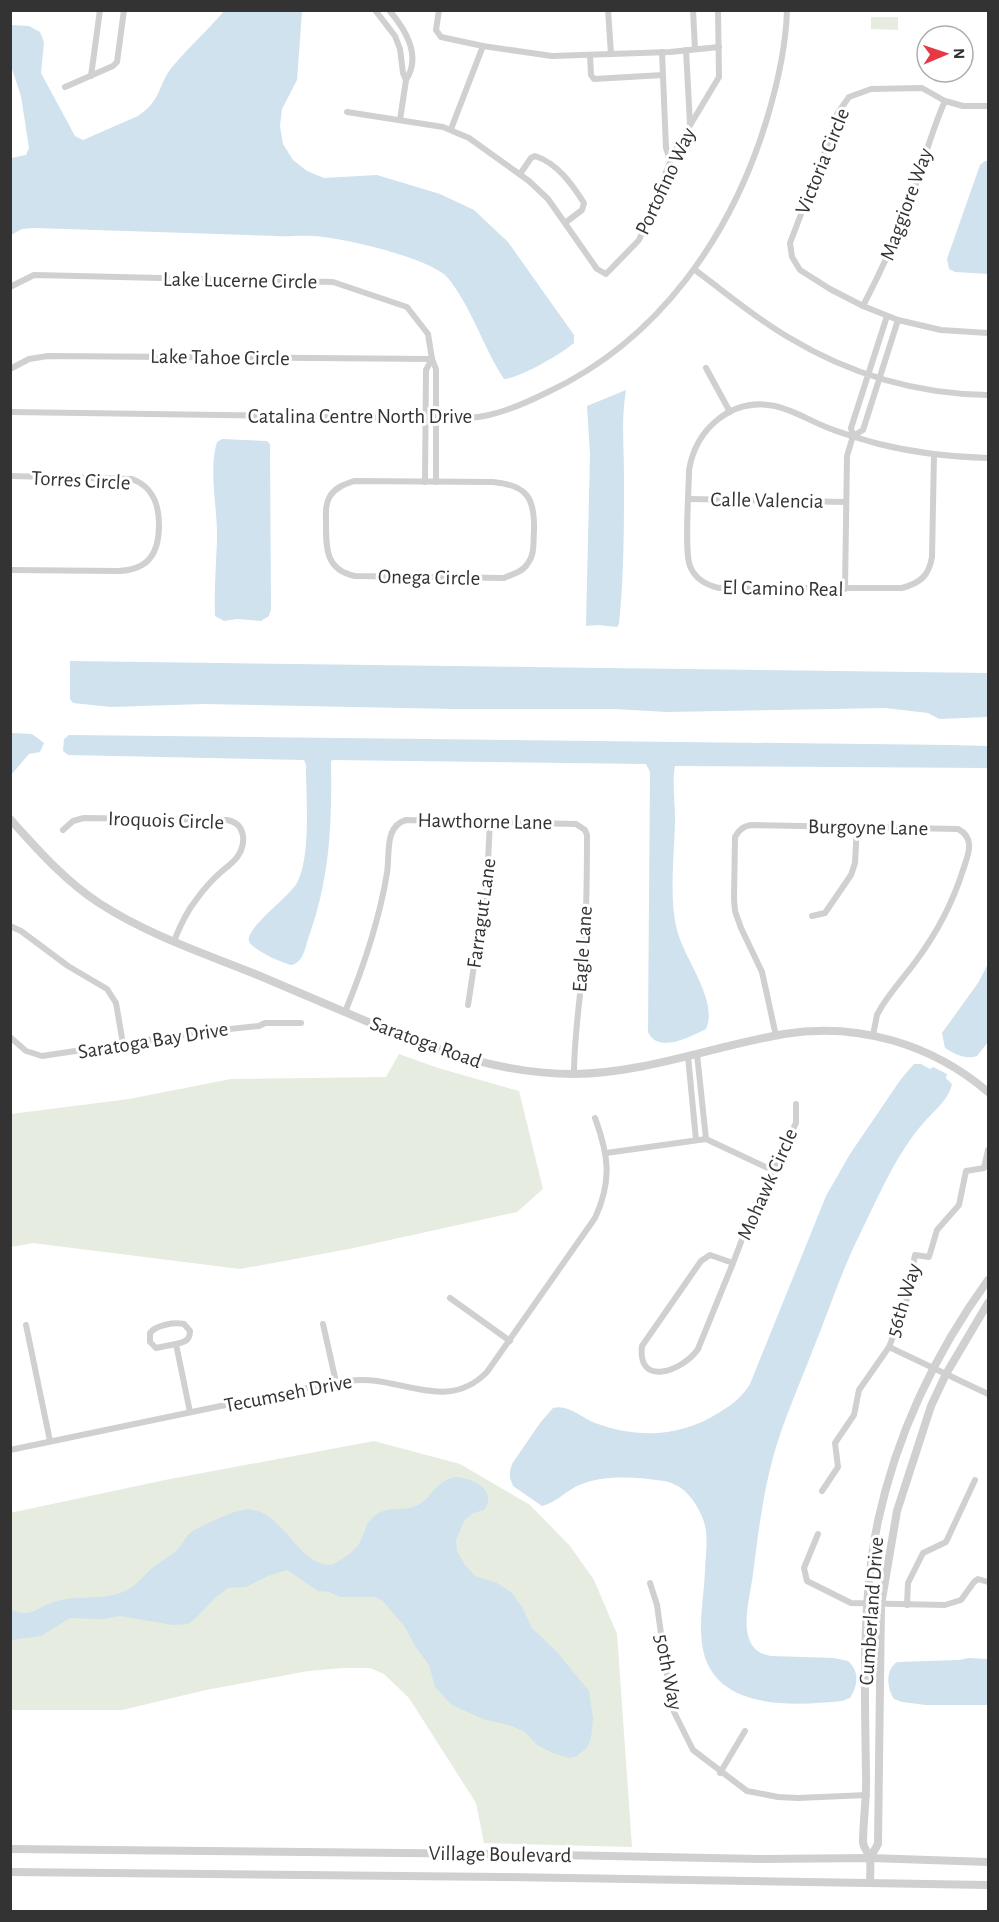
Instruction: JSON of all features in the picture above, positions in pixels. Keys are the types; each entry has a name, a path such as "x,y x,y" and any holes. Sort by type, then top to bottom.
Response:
{"street":[{"path":"91,76 100,10"},
{"path":"66,87 113,66 117,62 124,10"},
{"path":"375,10 399,44 406,80"},
{"path":"388,10 409,40 412,66 406,80 400,120"},
{"path":"440,10 436,30 438,35 483,46 538,55 662,52 719,47"},
{"path":"608,10 611,54"},
{"path":"693,10 695,49"},
{"name":"Portofino Way","path":"347,112 451,129 478,144 520,174 548,199 597,269 603,274 608,273 639,240 670,160 719,77 718,10"},
{"name":"Catalina Centre North Drive","path":"10,412 425,418 484,416 533,399 580,376 623,346 643,328 679,290 711,245 739,193 761,138 777,81 787,10"},
{"path":"399,44 409,40"},
{"path":"451,129 483,46"},
{"path":"686,50 690,125"},
{"path":"662,52 666,148 670,160"},
{"path":"590,55 591,75 594,79 663,75"},
{"name":"Victoria Circle","path":"988,106 963,106 945,101 922,88 871,89 849,97 837,114 830,138 793,232 790,249 800,270 863,306 898,320 940,330 988,333"},
{"name":"Maggiore Way","path":"863,306 887,258 907,209 926,156 933,127 945,101"},
{"path":"520,174 535,156 543,159 562,174 584,203 582,210 565,223"},
{"path":"695,270 786,336 824,357 867,375 923,389 988,395"},
{"name":"Lake Lucerne Circle","path":"10,287 34,275 333,282 407,307 428,334 436,369 437,418"},
{"path":"844,589 846,461 853,436 851,428 887,316"},
{"path":"853,436 862,430 898,320"},
{"name":"Lake Tahoe Circle","path":"10,369 29,360 48,356 432,359"},
{"name":"Lake Lucerne Circle","path":"425,418 426,370 432,359"},
{"path":"706,368 730,411"},
{"name":"El Camino Real","path":"934,454 932,557 930,569 924,578 914,585 902,588 844,589 719,588 708,586 700,580 689,564 689,470 695,448 707,429 730,411 751,405 774,406 853,436 906,450 988,458"},
{"path":"424,482 425,418"},
{"path":"436,482 437,418"},
{"name":"Torres Circle","path":"10,476 132,479 145,486 155,497 159,523 157,548 148,561 134,569 117,571 10,570"},
{"name":"Onega Circle","path":"354,481 436,482 505,483 521,489 532,502 534,512 533,553 527,565 504,578 355,576 338,569 330,559 326,548 326,506 330,495 337,488 354,481"},
{"name":"Calle Valencia","path":"689,499 846,502"},
{"name":"Iroquois Circle","path":"63,830 73,821 84,818 227,820 237,824 243,834 240,851 234,861 206,887 194,902 174,941"},
{"name":"Saratoga Road","path":"10,819 44,857 80,889 122,917 174,941 430,1047 470,1060 524,1071 574,1074 621,1070 776,1036 828,1030 873,1035 937,1057 958,1069 988,1092"},
{"name":"Hawthorne Lane","path":"345,1012 377,927 385,890 392,829 400,822 406,820 570,822 581,826"},
{"name":"Farragut Lane","path":"468,1005 487,880 490,821"},
{"name":"Burgoyne Lane","path":"776,1036 762,972 739,923 734,899 735,837 738,832 746,826 766,825 958,829 967,836 969,851 950,903 930,940 882,1006 877,1016 873,1035"},
{"name":"Eagle Lane","path":"574,1074 586,914 587,835 581,826"},
{"path":"812,915 825,913 851,875 855,863 857,826"},
{"path":"10,926 21,931 68,966 107,989 116,1003 123,1044"},
{"name":"Saratoga Bay Drive","path":"10,1037 26,1052 42,1056 265,1023 301,1023"},
{"path":"698,1054 706,1139"},
{"path":"688,1056 696,1140"},
{"name":"Mohawk Circle","path":"732,1263 710,1256 701,1261 642,1346 641,1356 646,1366 657,1371 668,1371 678,1368 692,1358 700,1344 772,1170 796,1123 796,1104"},
{"name":"Tecumseh Drive","path":"10,1450 336,1382 367,1380 435,1392 467,1388 483,1377 595,1218 605,1193 607,1179 606,1153 595,1118"},
{"path":"606,1153 706,1139 772,1170"},
{"name":"56th Way","path":"889,1347 906,1304 915,1255 929,1257 937,1230 959,1205 966,1171 984,1168 988,1150"},
{"name":"Cumberland Drive","path":"870,1858 863,1846 867,1795 865,1706 874,1605 878,1523 894,1458 920,1395 946,1343 988,1280"},
{"path":"450,1298 510,1341"},
{"name":"Cumberland Drive","path":"870,1882 870,1858 878,1844 874,1605 897,1511 924,1425 946,1374 988,1304"},
{"path":"184,1324 190,1331 188,1338 176,1344 156,1348 150,1342 150,1333 157,1327 184,1324"},
{"path":"323,1324 336,1382"},
{"path":"26,1325 50,1442"},
{"path":"176,1344 190,1412"},
{"path":"822,1491 838,1467 835,1443 854,1415 859,1390 889,1347 988,1394"},
{"path":"907,1605 908,1583 923,1553 946,1542 975,1480"},
{"path":"818,1534 804,1568 807,1581 851,1604 951,1604 965,1596 978,1579 988,1582"},
{"name":"50th Way","path":"650,1583 657,1605 674,1712 693,1750 720,1773 747,1791 778,1797 867,1795"},
{"path":"720,1773 745,1731"},
{"name":"Village Boulevard","path":"10,1849 502,1854 760,1860 870,1858 988,1862"},
{"name":"Village Boulevard","path":"10,1872 988,1885"}],"shaded area":[{"path":"871,17 898,17 898,30 871,29"},
{"path":"399,1054 438,1068 519,1091 543,1189 517,1212 349,1249 240,1269 33,1243 11,1247 11,1114 129,1099 231,1079 386,1077"},
{"path":"374,1441 460,1464 530,1505 570,1546 594,1580 617,1634 632,1847 484,1843 476,1803 409,1698 384,1674 370,1668 308,1671 206,1690 122,1710 11,1710 10,1513 165,1480"}],"water":[{"path":"224,11 302,11 297,80 282,109 280,126 283,144 293,160 307,171 324,178 377,175 440,194 474,210 508,242 574,335 574,343 540,365 504,379 464,302 448,278 438,270 405,256 343,240 308,236 34,228 22,229 11,235 11,158 26,155 29,148 21,96 11,66 11,25 29,26 40,32 44,42 41,73 75,136 83,140 138,116 146,110 156,98 164,79 173,66"},
{"path":"988,161 988,274 955,272 949,269 947,259 980,165"},
{"path":"626,390 623,423 623,551 619,624 617,627 586,626 590,454 587,406"},
{"path":"222,439 267,441 270,444 271,609 269,616 261,621 237,619 224,621 215,616 217,528 213,465 217,442"},
{"path":"70,661 988,673 988,717 939,719 928,713 885,708 667,712 615,709 453,709 204,704 111,707 73,703 70,699"},
{"path":"11,733 32,734 44,743 40,752 29,754 11,775"},
{"path":"69,735 988,746 988,768 675,766 673,895 676,926 705,995 709,1019 706,1029 667,1043 653,1039 648,1032 650,772 646,764 332,760 330,830 321,895 303,955 292,965 261,952 249,941 254,928 294,887 302,869 307,825 304,760 68,755 63,751 64,739"},
{"path":"988,964 988,1042 977,1056 960,1056 945,1048 942,1033 978,983"},
{"path":"914,1064 921,1064 930,1069 933,1067 947,1074 946,1078 952,1084 942,1104 906,1146 881,1190 853,1248 792,1403 778,1441 767,1484 747,1610 748,1634 752,1644 759,1652 771,1656 834,1658 848,1661 856,1674 855,1688 850,1698 842,1701 800,1704 757,1700 737,1693 721,1682 709,1666 701,1635 706,1529 701,1514 686,1492 679,1486 664,1481 607,1478 575,1487 542,1506 513,1486 510,1471 512,1464 553,1408 564,1408 611,1428 628,1432 659,1433 690,1427 725,1409 741,1396 750,1384 826,1196 850,1154 901,1079"},
{"path":"455,1477 475,1482 486,1491 488,1496 488,1503 484,1510 473,1513 464,1521 456,1540 457,1551 465,1565 475,1576 497,1583 512,1593 532,1628 556,1651 589,1691 593,1719 591,1738 587,1748 575,1757 569,1758 553,1753 537,1745 525,1732 512,1726 483,1719 452,1705 435,1687 429,1665 405,1627 383,1601 375,1597 340,1597 329,1592 318,1591 287,1570 246,1587 228,1588 188,1624 173,1625 120,1616 104,1619 70,1618 41,1636 11,1640 11,1610 25,1613 57,1601 108,1596 125,1591 175,1551 192,1532 234,1512 252,1510 265,1514 307,1555 318,1562 331,1565 355,1549 373,1517 384,1511 418,1505 438,1486"},
{"path":"988,1659 988,1705 926,1705 894,1699 889,1685 889,1674 897,1662"}]}
